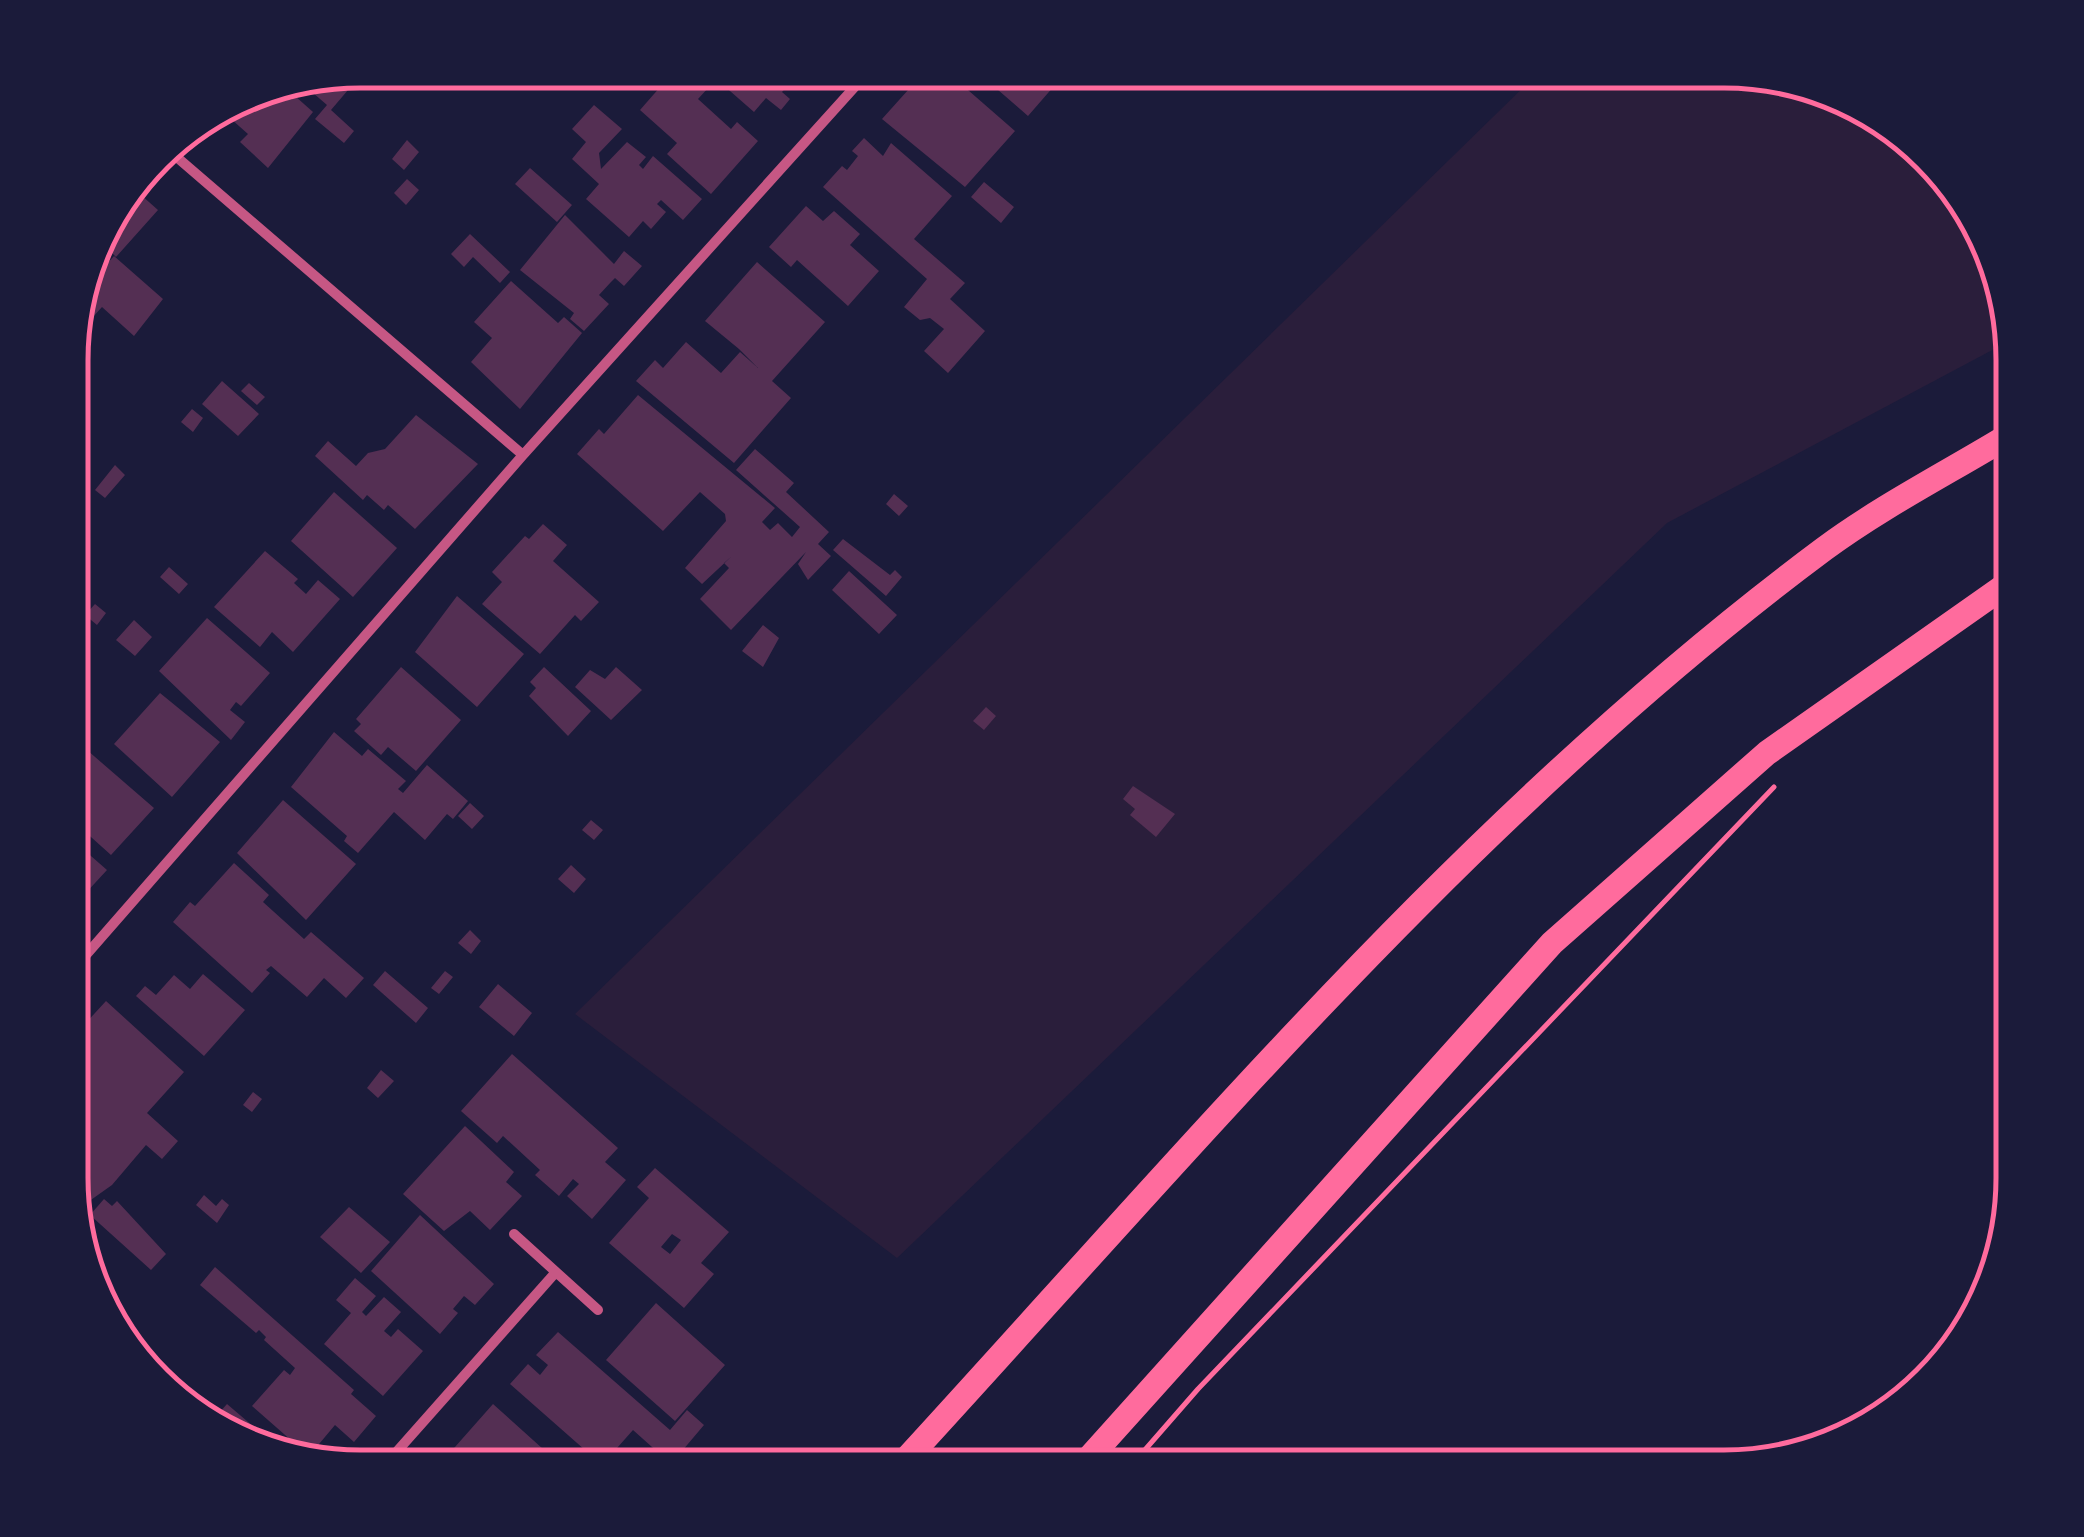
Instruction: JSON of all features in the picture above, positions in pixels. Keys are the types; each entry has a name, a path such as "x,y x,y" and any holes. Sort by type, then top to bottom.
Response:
{"main road":[{"path":"915,1449 1422,897 1622,709 1826,547 1996,444"},
{"path":"1097,1450 1552,943 1768,753 1996,593"}],"street":[{"path":"88,952 523,455 854,87"},
{"path":"178,157 523,455"},
{"path":"514,1234 598,1310"},
{"path":"399,1449 556,1272"}],"path":[{"path":"1145,1450 1777,784"}],"shaded area":[{"path":"1523,88 1742,88 1812,102 1860,124 1890,144 1929,180 1951,209 1982,272 1996,348 1667,523 897,1258 575,1014"}],"building":[{"path":"660,87 709,87 698,99 731,129 737,122 758,141 711,194 667,154 677,143 640,110"},
{"path":"726,87 786,87 782,92 790,99 781,110 766,98 754,112"},
{"path":"910,87 965,87 1015,131 965,187 882,119"},
{"path":"995,87 1053,88 1028,116"},
{"path":"350,88 331,110 354,131 344,143 315,119 327,105 312,92"},
{"path":"295,96 313,112 268,168 240,142 248,134 232,120 272,102"},
{"path":"594,105 622,129 599,153 601,169 627,142 646,157 639,165 643,169 653,156 702,199 683,220 661,200 657,204 666,212 651,229 643,221 629,237 586,199 599,184 572,159 586,142 572,129"},
{"path":"864,138 883,156 891,143 952,196 914,239 965,283 950,299 985,331 948,373 924,351 944,329 930,318 920,320 904,307 927,279 823,187 842,166 847,170 858,156 852,151"},
{"path":"407,140 419,152 404,170 392,159"},
{"path":"530,168 572,205 557,222 515,184"},
{"path":"407,179 419,190 406,205 394,193"},
{"path":"984,182 1014,207 1001,223 971,197"},
{"path":"143,196 158,210 116,257 111,252 108,255"},
{"path":"806,206 823,221 834,211 860,234 850,245 879,271 848,306 797,260 791,267 769,247"},
{"path":"565,215 614,264 624,251 642,266 624,286 615,278 599,295 609,304 584,331 570,319 574,313 520,270"},
{"path":"470,234 510,272 500,283 473,257 464,267 451,254"},
{"path":"114,256 163,299 134,336 102,307 91,319 104,267"},
{"path":"757,262 825,322 772,381 791,398 734,463 636,381 655,360 663,368 686,342 721,373 740,352 758,368 739,349 705,321"},
{"path":"511,281 558,323 564,317 582,333 520,409 471,362 492,338 474,322"},
{"path":"222,381 259,414 238,436 202,404"},
{"path":"249,383 265,397 257,405 241,391"},
{"path":"638,395 775,508 762,522 770,530 778,523 792,537 800,527 736,470 755,449 794,483 786,492 829,532 818,544 831,556 808,580 798,564 806,552 731,630 700,599 729,568 724,563 702,584 685,568 726,521 725,514 700,492 663,531 577,454 599,429 604,434"},
{"path":"192,409 203,418 193,432 181,422"},
{"path":"416,415 478,464 415,529 388,505 384,510 367,495 363,500 315,456 328,441 356,466 368,453 385,449"},
{"path":"115,465 125,475 105,498 95,490"},
{"path":"334,492 397,548 353,597 291,541"},
{"path":"894,494 908,506 899,516 886,504"},
{"path":"543,524 567,545 553,561 599,602 581,621 575,615 540,654 482,604 502,582 492,572 525,536 529,539"},
{"path":"843,539 890,575 895,570 902,577 886,596 833,550"},
{"path":"265,551 298,579 294,583 306,594 318,580 340,599 293,652 272,632 260,647 214,607"},
{"path":"169,567 188,584 179,594 160,577"},
{"path":"849,571 897,615 879,634 832,590"},
{"path":"457,596 524,654 477,707 415,652"},
{"path":"95,604 106,613 97,625 87,612"},
{"path":"207,618 270,673 241,706 236,702 230,710 245,722 231,740 159,671"},
{"path":"134,620 152,637 135,656 116,640"},
{"path":"763,625 779,638 763,667 742,651"},
{"path":"401,667 461,720 416,771 388,747 381,755 354,731 361,724 356,719"},
{"path":"544,667 591,711 568,736 529,696 536,688 530,682"},
{"path":"616,667 642,690 611,720 575,687 590,670 605,679"},
{"path":"160,693 220,742 172,797 114,744"},
{"path":"986,707 996,716 984,730 973,721"},
{"path":"334,732 362,756 368,749 406,781 398,789 403,793 427,765 468,801 453,819 447,814 425,840 394,812 358,853 344,841 347,836 291,787"},
{"path":"87,750 154,808 111,855 88,834"},
{"path":"1133,786 1175,814 1156,837 1130,815 1135,809 1123,799"},
{"path":"283,800 356,864 306,920 237,853"},
{"path":"470,803 484,816 472,829 458,816"},
{"path":"591,820 603,830 594,840 582,830"},
{"path":"88,853 107,870 88,891"},
{"path":"234,863 269,895 263,902 304,939 311,932 364,978 346,998 324,978 307,997 271,966 266,970 270,973 252,993 173,922 190,902 195,906"},
{"path":"571,865 586,879 574,893 558,879"},
{"path":"470,930 481,941 471,954 458,943"},
{"path":"385,971 428,1008 416,1023 373,985"},
{"path":"445,971 453,977 439,994 431,988"},
{"path":"203,974 245,1010 204,1056 136,996 145,986 156,995 174,975 190,989"},
{"path":"498,984 532,1013 514,1036 479,1007"},
{"path":"106,1001 184,1072 147,1113 178,1141 162,1159 146,1145 112,1185 89,1201 88,1195 88,1021"},
{"path":"512,1054 618,1148 605,1162 626,1180 592,1219 567,1196 579,1184 573,1179 559,1196 535,1175 540,1170 503,1136 497,1143 461,1111"},
{"path":"381,1070 394,1081 378,1098 367,1088"},
{"path":"253,1092 262,1099 252,1112 243,1105"},
{"path":"465,1126 514,1172 506,1182 522,1196 490,1230 470,1211 444,1231 403,1194"},
{"path":"655,1168 729,1232 701,1263 714,1274 684,1308 609,1243 649,1198 637,1187","holes":["672,1234 681,1240 670,1254 661,1247"]},
{"path":"204,1195 216,1206 222,1199 229,1205 217,1223 196,1205"},
{"path":"104,1199 112,1206 117,1201 166,1254 151,1270 91,1214"},
{"path":"349,1207 390,1242 361,1273 320,1237"},
{"path":"420,1215 494,1284 475,1305 464,1296 453,1309 458,1313 440,1334 371,1271"},
{"path":"215,1267 354,1390 351,1394 376,1416 354,1442 335,1425 318,1446 291,1441 252,1406 284,1370 290,1375 295,1368 264,1340 266,1337 259,1330 256,1333 200,1285"},
{"path":"355,1278 376,1296 362,1312 366,1316 384,1297 401,1312 384,1331 391,1337 398,1329 423,1351 383,1396 324,1344 351,1313 336,1300"},
{"path":"656,1303 725,1365 675,1421 606,1360"},
{"path":"558,1332 670,1430 687,1410 704,1425 683,1449 654,1449 633,1430 616,1449 584,1449 510,1384 528,1364 540,1375 548,1365 536,1355"},
{"path":"227,1404 256,1429 224,1413 221,1411"},
{"path":"493,1404 543,1449 453,1449"}]}
